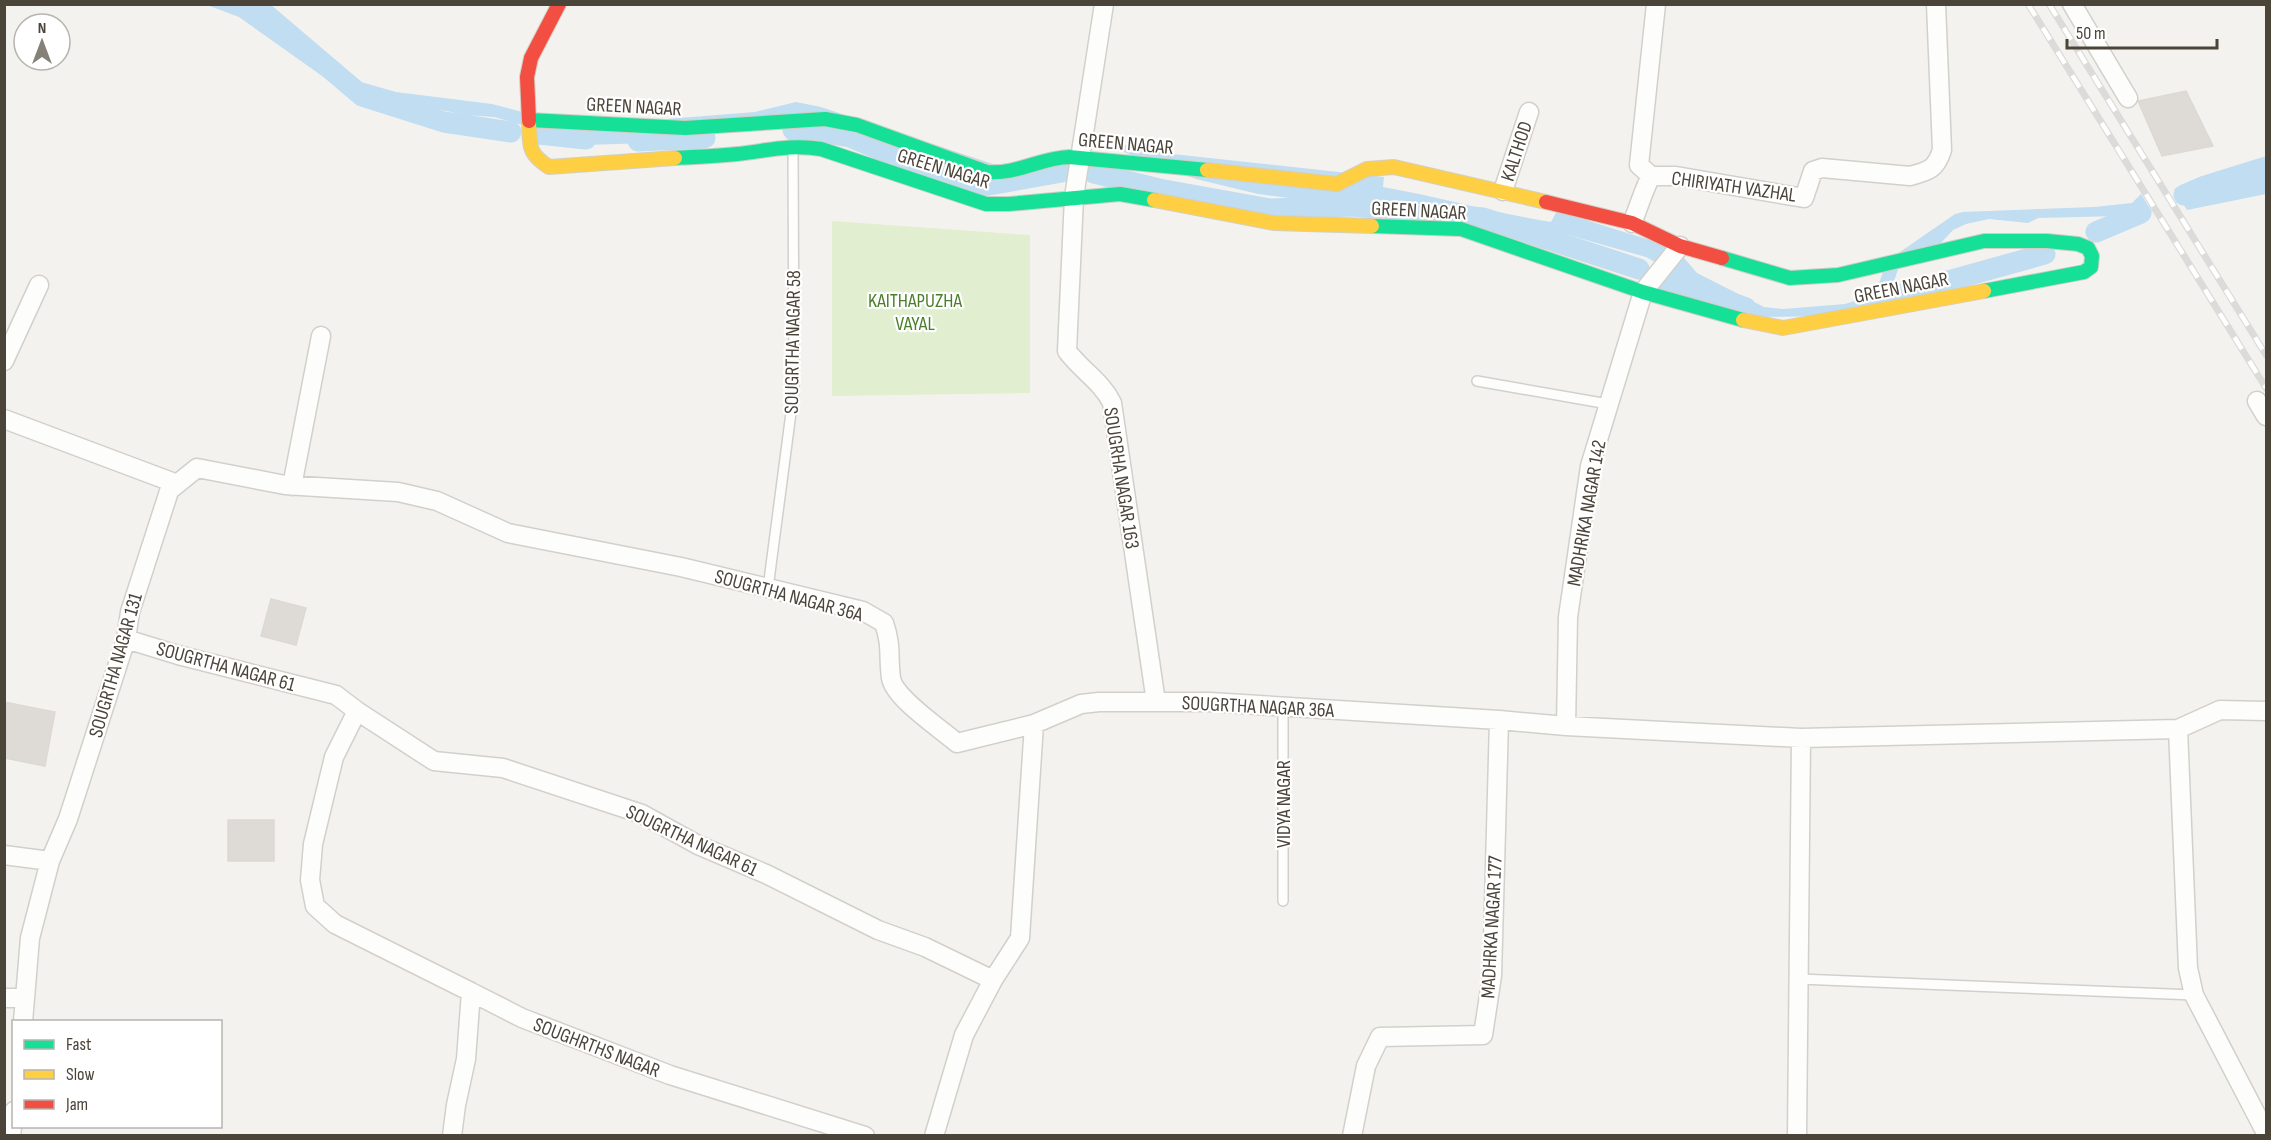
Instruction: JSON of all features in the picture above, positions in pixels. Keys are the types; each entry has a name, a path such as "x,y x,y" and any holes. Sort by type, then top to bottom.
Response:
{"street":[{"name":"GREEN NAGAR","path":"529,120 685,128 825,119 857,125 987,172 999,174 1015,172 1060,157 1080,157 1337,184 1367,169 1394,167 1503,190 1531,200 1632,223 1680,246 1790,278 1838,276 1984,242 2078,244 2088,248 2092,256 2091,267 2084,272 1784,328 1767,326 1643,292 1461,229 1274,223 1120,194 986,204 793,142 737,154 549,167 538,160 530,150 527,77 531,58 559,4"},
{"name":"SOUGRHA NAGAR 163","path":"1104,4 1074,197 1067,351 1076,363 1106,390 1113,403 1156,702"},
{"path":"1651,176 1639,165 1656,4"},
{"name":"CHIRIYATH VAZHAL","path":"1632,223 1651,176 1676,176 1804,198 1813,171 1822,168 1910,176 1924,173 1937,164 1942,150 1936,4"},
{"path":"2072,4 2128,98"},
{"name":"KALTHOD","path":"1503,190 1529,112"},
{"name":"MADHRIKA NAGAR 142","path":"1566,726 1568,617 1590,466 1643,292 1680,246"},
{"path":"4,361 39,285"},
{"path":"292,486 321,336"},
{"path":"4,419 172,482"},
{"name":"SOUGRTHA NAGAR 36A","path":"172,482 171,489 197,468 292,486 398,492 437,501 508,533 681,567 863,611 884,623 890,639 891,681 899,696 957,743 1034,724 1081,704 1099,702 1210,702 1566,726 1801,738 2178,729"},
{"name":"SOUGRTHA NAGAR 131","path":"23,1020 30,938 50,861 68,819 126,639 130,612 172,482"},
{"name":"SOUGRTHA NAGAR 61","path":"126,639 178,655 336,695 434,761 503,768 642,814 698,845 766,874 878,930 925,947 993,980"},
{"path":"2266,711 2220,710 2178,729 2188,968 2194,995 2266,1133"},
{"name":"SOUGHRTHS NAGAR","path":"357,711 334,757 315,834 310,880 315,906 335,924 531,1022 670,1075 865,1136"},
{"name":"MADHRKA NAGAR 177","path":"1352,1136 1366,1066 1380,1037 1483,1035 1492,976 1499,720"},
{"path":"934,1136 964,1035 993,980 1020,938 1034,724"},
{"path":"1797,1136 1801,738"},
{"path":"4,855 50,861"},
{"path":"452,1136 466,1059 471,992"},
{"path":"4,998 25,998"}],"lane":[{"name":"SOUGRTHA NAGAR 58","path":"768,588 794,390 793,142"},
{"path":"1477,381 1608,404"},
{"name":"VIDYA NAGAR","path":"1283,706 1283,902"},
{"path":"1799,978 2194,995"}],"green space":[{"name":"KAITHAPUZHA VAYAL","path":"832,221 1030,235 1030,393 832,396"}],"water":[{"path":"207,5 246,5 333,69 361,82 396,92 492,104 538,116 564,127 755,112 796,102 821,107 993,164 1085,167 995,184 820,119 648,143 585,145 494,117 465,115 339,88 239,17"},
{"path":"1114,144 1141,146 1163,153 1384,177 1383,187 1551,222 1557,211 1672,247 1657,263 1646,257 1565,234 1478,222 1418,206 1360,198 1311,201 1258,194 1196,179 1113,148"},
{"path":"2266,170 2266,194 2187,210 2174,189 2193,186 2242,185 2251,182"},
{"path":"2141,194 2152,212 2118,216 2038,218 2028,223 1989,219 1966,224 1953,230 1940,244 1898,269 1890,294 1875,304 1835,316 1747,317 1667,267 1679,252 1697,273 1764,307 1783,309 1845,304 1861,299 1878,286 1887,261 1955,214 2132,203"}],"building":[{"path":"2186,91 2213,146 2162,156 2138,101"},
{"path":"271,599 306,608 296,645 261,636"},
{"path":"4,702 55,712 45,766 4,758"},
{"path":"228,820 274,820 274,861 228,861"}],"waterway":[{"path":"252,4 362,96 444,122 511,132"},
{"path":"793,130 802,129 850,137 972,188 1062,172"},
{"path":"539,134 586,139"},
{"path":"638,141 705,138"},
{"path":"2184,195 2266,167"},
{"path":"1094,173 1159,189 1270,209 1353,206 1483,218 1639,269"},
{"path":"2096,232 2141,213"},
{"path":"1883,299 2045,254"},
{"path":"1664,279 1746,308"}],"railway":[{"path":"2028,4 2266,388"},
{"path":"2049,4 2266,355"}],"traffic: fast":[{"path":"529,120 685,128 825,119 857,125 987,172 1008,171 1069,157 1207,170"},
{"path":"675,158 810,148 821,149 986,204 1120,194 1154,200"},
{"path":"1372,226 1461,229 1643,292 1743,320"},
{"path":"1722,258 1790,278 1838,275 1984,241 2047,241 2078,244 2088,248 2092,256 2091,267 2084,272 1984,291"}],"traffic: slow":[{"path":"529,121 529,136 533,153 549,167 675,158"},
{"path":"1207,170 1337,184 1367,169 1394,167 1546,202"},
{"path":"1154,200 1274,223 1372,226"},
{"path":"1743,320 1783,328 1984,291"}],"traffic: jam":[{"path":"529,121 527,77 531,58 559,4"},
{"path":"1546,202 1632,223 1680,246 1722,258"}]}
